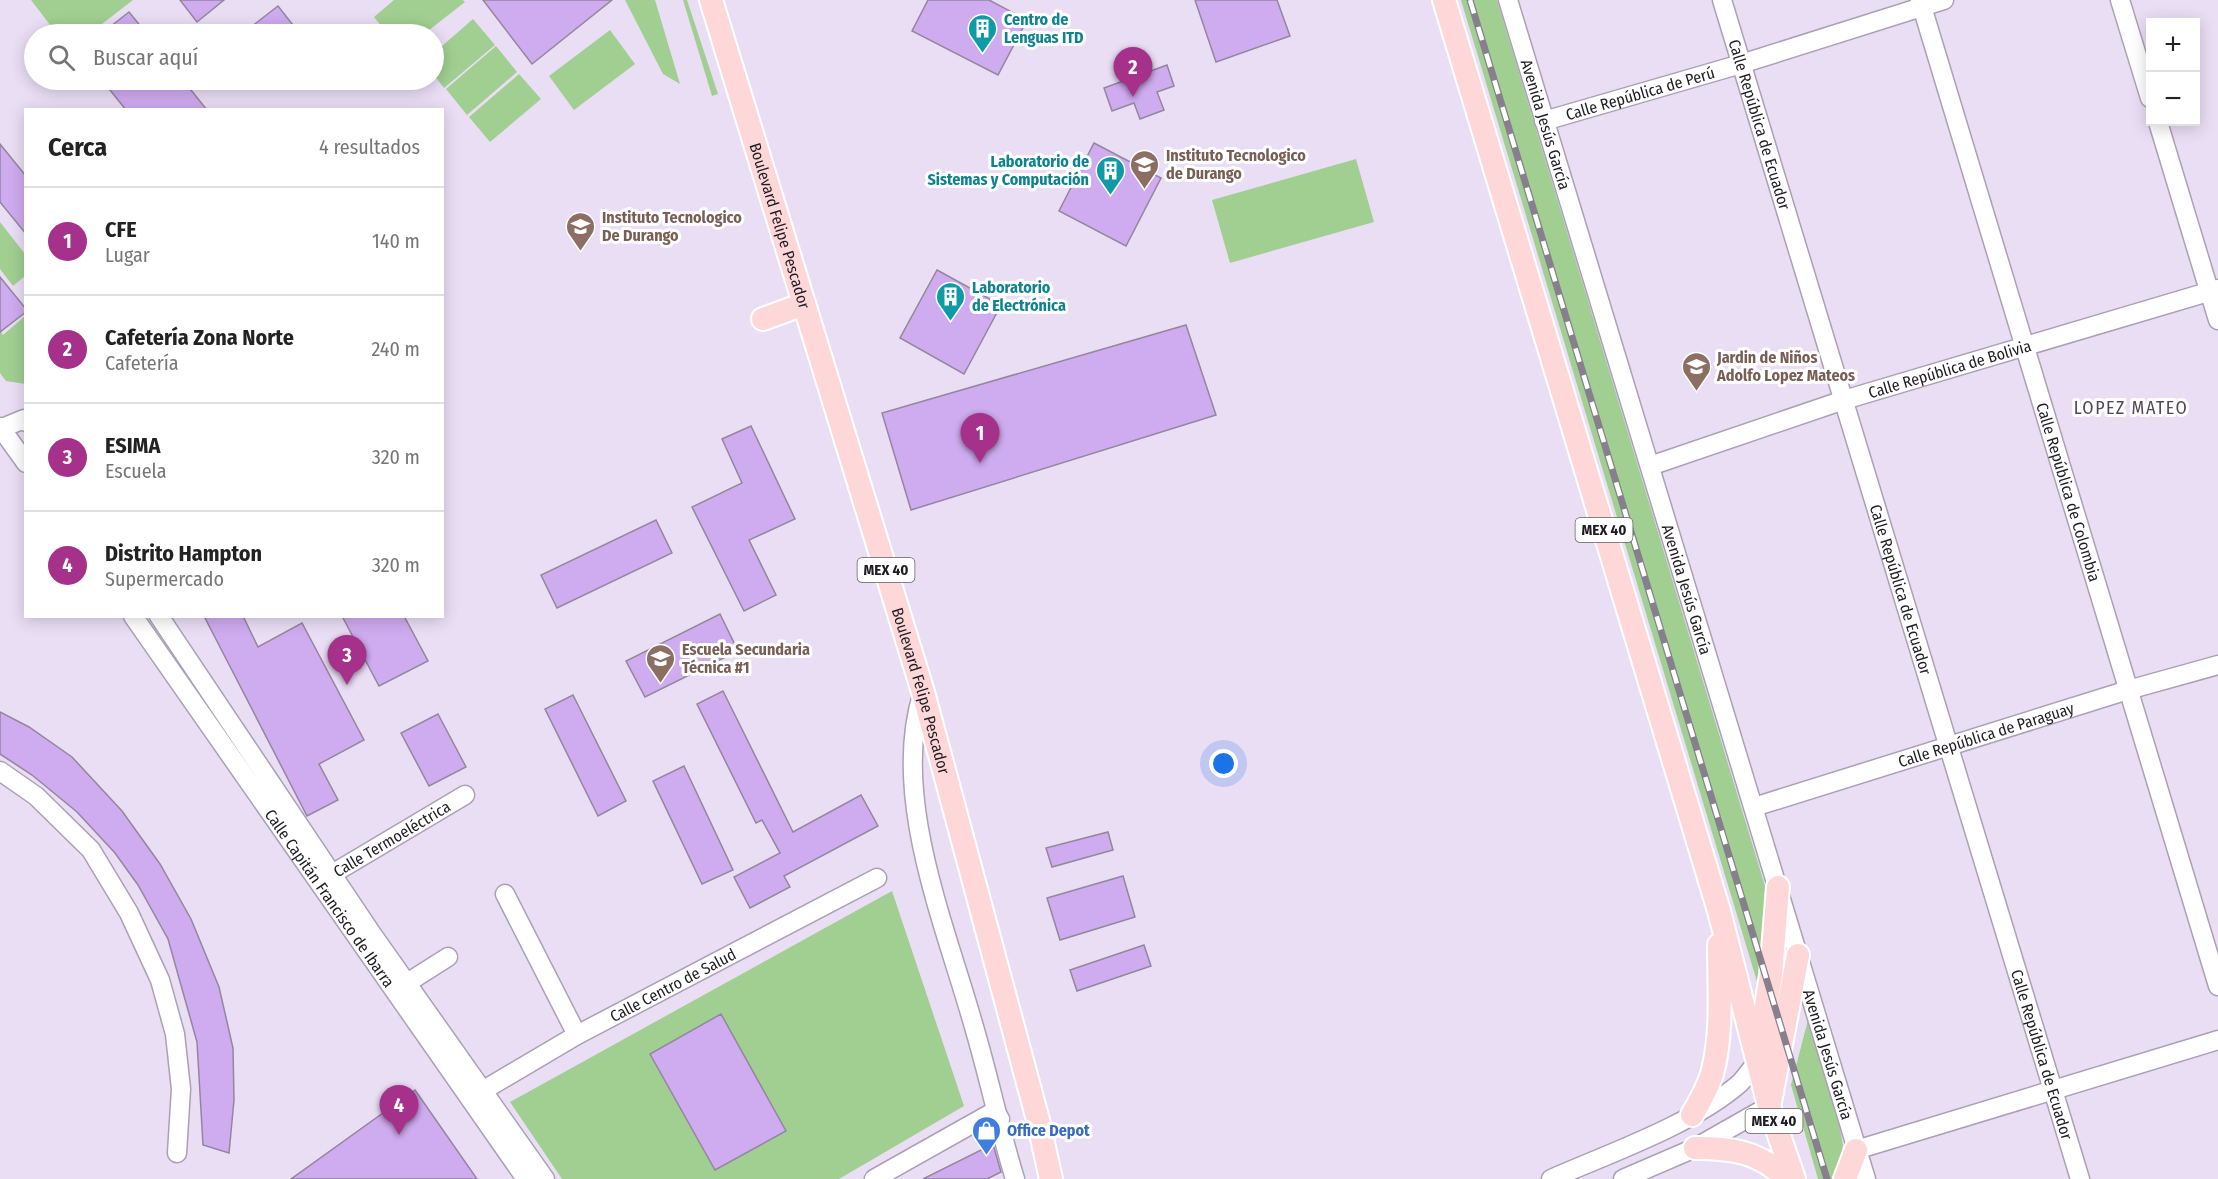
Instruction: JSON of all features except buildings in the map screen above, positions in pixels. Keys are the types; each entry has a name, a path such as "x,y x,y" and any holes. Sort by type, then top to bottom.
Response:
{"main road":[{"name":"Boulevard Felipe Pescador","path":"711,0 923,692 1044,1144 1051,1179"},
{"name":"MEX 40","path":"1444,0 1719,910 1769,1106 1794,1179"},
{"path":"763,319 804,304"},
{"path":"1757,1062 1772,975 1778,887"},
{"path":"1692,1115 1705,1093 1712,1073 1717,1042 1719,910"},
{"path":"1769,1106 1798,956"},
{"name":"MEX 40","path":"1044,1144 1062,1179"},
{"path":"1695,1148 1734,1149 1766,1163 1786,1179"},
{"path":"1845,1179 1856,1150"}],"street":[{"name":"Avenida Jesús García","path":"1508,0 1866,1179"},
{"name":"Calle República de Ecuador","path":"1722,0 2080,1179"},
{"name":"Calle República de Perú","path":"1544,121 1742,64 1921,4 1944,0"},
{"path":"2120,0 2146,82"},
{"name":"Calle República de Colombia","path":"1921,4 2218,986"},
{"path":"2159,126 2214,290 2218,320"},
{"name":"Calle República de Bolivia","path":"1650,466 1844,400 2214,290"},
{"path":"24,420 0,428 24,460"},
{"name":"Calle Capitán Francisco de Ibarra","path":"134,618 326,878 476,1094 526,1179"},
{"path":"160,618 326,878 406,983 476,1094 545,1179"},
{"name":"Calle República de Paraguay","path":"1754,807 2128,690 2218,665"},
{"path":"923,692 917,711 913,760 919,822 939,912 980,1047 995,1111 1015,1179"},
{"path":"0,771 36,796 91,850 129,913 160,980 174,1034 181,1089 177,1153"},
{"name":"Calle Termoeléctrica","path":"326,878 465,795"},
{"name":"Calle Centro de Salud","path":"476,1094 577,1035 877,878"},
{"path":"505,894 577,1035"},
{"path":"406,983 448,957"},
{"path":"1856,1150 2218,1040"},
{"path":"1551,1179 1692,1115 1723,1097 1742,1082 1757,1062"},
{"path":"1623,1179 1695,1148 1769,1106"},
{"path":"874,1179 995,1111"},
{"path":"995,1111 1013,1143 1027,1179"}],"green space":[{"path":"31,0 133,0 102,24 49,24"},
{"path":"394,0 463,0 465,2 437,24 380,24 374,17"},
{"path":"625,0 655,0 680,84 663,74"},
{"path":"683,0 687,0 718,94 712,96"},
{"path":"1461,0 1497,0 1765,886 1762,998"},
{"path":"473,19 495,45 444,88 444,44"},
{"path":"610,30 635,64 574,110 549,76"},
{"path":"496,46 517,72 467,115 446,89"},
{"path":"519,74 541,99 490,142 469,117"},
{"path":"1356,159 1374,222 1230,263 1212,200"},
{"path":"0,222 24,253 24,277 13,286 0,269"},
{"path":"24,317 24,384 6,381 0,373 0,330 3,335"},
{"path":"892,891 964,1106 839,1179 562,1179 510,1102"},
{"path":"1808,1020 1830,1073 1843,1145 1837,1179 1818,1179 1791,1085"}],"railway":[{"path":"1470,0 1827,1179"}],"place":[{"name":"Centro de Lenguas ITD","path":"983,54"},
{"name":"Cafetería Zona Norte","path":"1133,97"},
{"name":"Instituto Tecnologico de Durango","path":"1145,190"},
{"name":"Laboratorio de Sistemas y Computación","path":"1110,196"},
{"name":"Instituto Tecnologico De Durango","path":"581,252"},
{"name":"Laboratorio de Electrónica","path":"951,322"},
{"name":"Jardin de Niños Adolfo Lopez Mateos","path":"1696,392"},
{"name":"CFE","path":"980,463"},
{"name":"Escuela Secundaria Técnica #1","path":"661,684"},
{"name":"ESIMA","path":"347,685"},
{"name":"Distrito Hampton","path":"399,1135"},
{"name":"Office Depot","path":"986,1156"}],"district":[{"name":"LOPEZ MATEO","path":"2131,408"}]}
